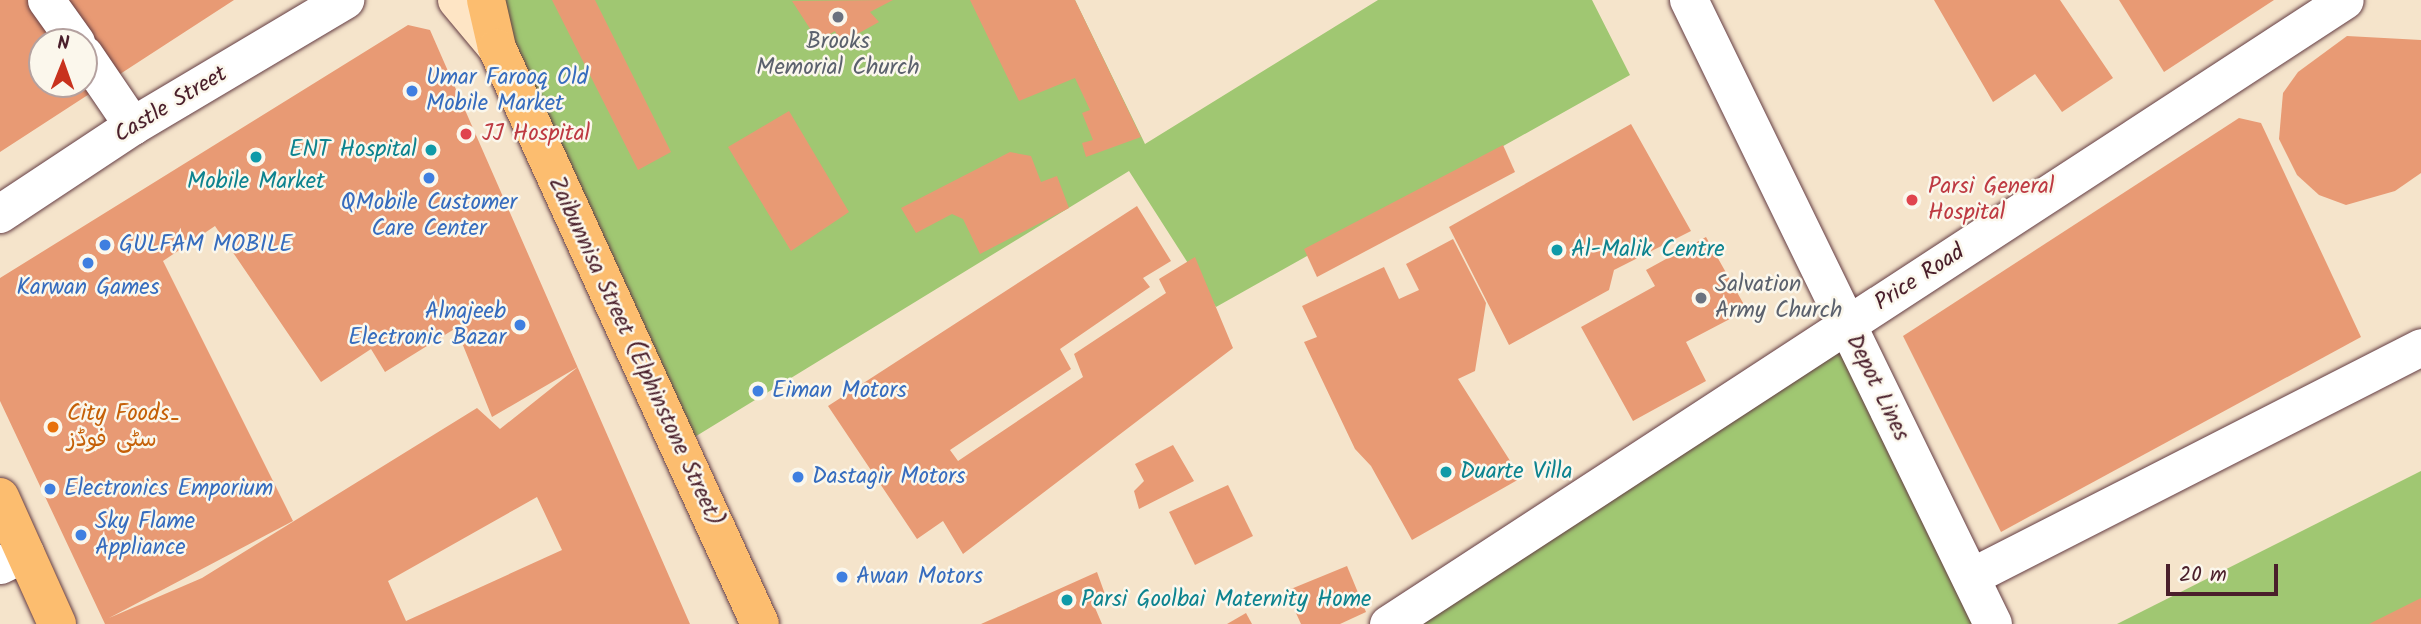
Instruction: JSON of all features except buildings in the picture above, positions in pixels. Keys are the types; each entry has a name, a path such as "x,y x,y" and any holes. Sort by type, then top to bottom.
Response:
{"main road":[{"path":"457,0 496,48"},
{"name":"Zaibunnisa Street (Elphinstone Street)","path":"486,0 496,48 760,624"},
{"path":"0,497 12,559 57,624"}],"street":[{"path":"46,0 66,28"},
{"name":"Castle Street","path":"0,214 133,126 345,0"},
{"name":"Depot Lines","path":"1689,0 1993,624"},
{"name":"Price Road","path":"1388,624 2345,0"},
{"path":"98,75 133,126"},
{"path":"1970,577 2421,347"}],"green space":[{"name":"Brooks Memorial Church","path":"470,0 1075,0 1145,144 1378,0 1592,0 1630,75 1216,307 1129,171 680,446"},
{"path":"1847,326 1993,624 1391,624"},
{"path":"2421,471 2421,624 2117,624"}],"place":[{"name":"Brooks Memorial Church","path":"838,17"},
{"name":"Umar Farooq Old Mobile Market","path":"412,91"},
{"name":"JJ Hospital","path":"466,134"},
{"name":"ENT Hospital","path":"431,150"},
{"name":"Mobile Market","path":"256,157"},
{"name":"QMobile Customer Care Center","path":"429,178"},
{"name":"Parsi General Hospital","path":"1912,200"},
{"name":"GULFAM MOBILE","path":"105,245"},
{"name":"Al-Malik Centre","path":"1557,250"},
{"name":"Karwan Games","path":"88,263"},
{"name":"Salvation Army Church","path":"1701,298"},
{"name":"Alnajeeb Electronic Bazar","path":"520,325"},
{"name":"Eiman Motors","path":"758,391"},
{"name":"City Foods۔ سٹی فوڈز","path":"53,427"},
{"name":"Duarte Villa","path":"1446,472"},
{"name":"Dastagir Motors","path":"798,477"},
{"name":"Electronics Emporium","path":"50,489"},
{"name":"Sky Flame Appliance","path":"81,535"},
{"name":"Awan Motors","path":"842,577"},
{"name":"Parsi Goolbai Maternity Home","path":"1067,600"}]}
